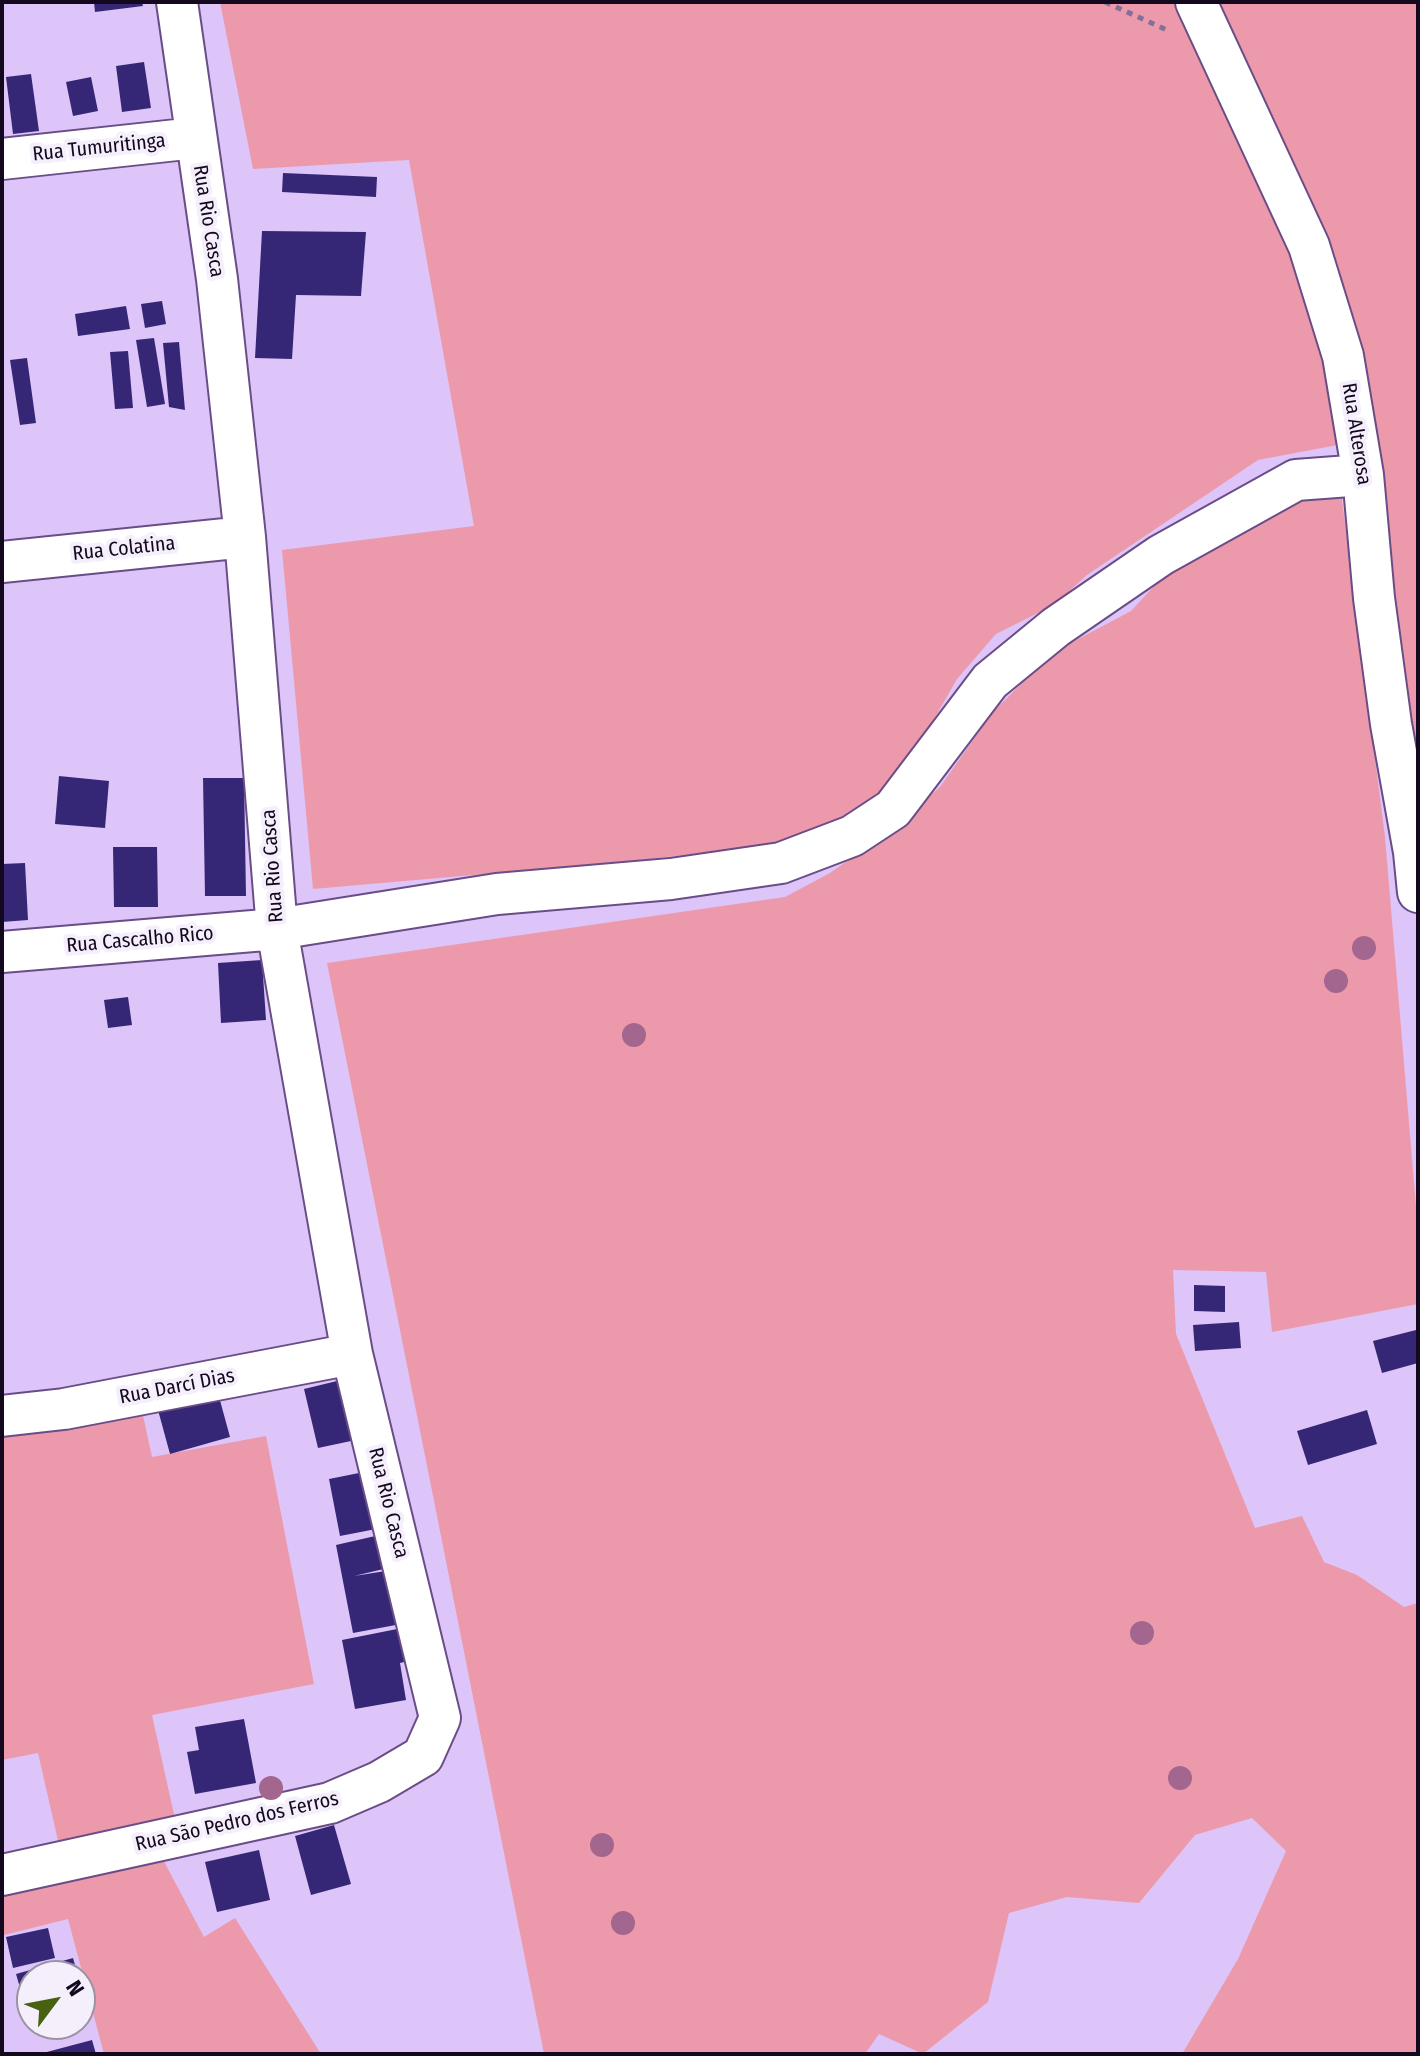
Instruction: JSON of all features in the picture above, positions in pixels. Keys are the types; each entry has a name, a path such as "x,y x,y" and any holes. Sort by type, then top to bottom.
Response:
{"street":[{"name":"Rua Rio Casca","path":"177,2 217,279 245,537 277,929 352,1354 440,1718"},
{"name":"Rua Alterosa","path":"1196,2 1309,246 1343,356 1363,475 1374,598 1391,724 1418,892"},
{"name":"Rua Tumuritinga","path":"2,159 195,138"},
{"name":"Rua Cascalho Rico","path":"2,952 277,929 497,894 671,879 781,863 852,836 893,809 990,681 1056,627 1161,555 1296,480 1363,475"},
{"name":"Rua Colatina","path":"2,562 245,537"},
{"name":"Rua Darcí Dias","path":"2,1416 64,1409 352,1354"},
{"name":"Rua São Pedro dos Ferros","path":"2,1875 330,1803 379,1782 423,1756 440,1718"}],"shaded area":[{"path":"220,2 1181,2 1282,225 1331,359 1343,444 1258,460 1087,575 1054,605 996,634 957,679 925,735 878,803 803,842 611,863 313,889 282,550 474,526 409,160 253,169"},
{"path":"1211,2 1418,2 1418,797 1352,326"},
{"path":"1341,492 1385,837 1418,1230 1418,1304 1272,1332 1266,1272 1173,1270 1176,1334 1255,1528 1302,1516 1324,1562 1357,1575 1404,1607 1418,1603 1418,2054 1182,2054 1238,1959 1286,1851 1252,1818 1195,1835 1139,1903 1067,1897 1009,1913 988,2002 923,2054 879,2034 865,2054 544,2054 327,963 785,897 830,873 883,836 940,787 992,713 1052,653 1131,611 1183,555 1289,495"},
{"path":"141,1406 152,1457 266,1436 314,1684 152,1715 177,1828 61,1854 38,1753 2,1760 2,1432"},
{"path":"159,1852 204,1937 235,1918 321,2054 104,2054 96,2024 96,1960 79,1960 68,1919 4,1935 2,1894"}],"building":[{"path":"94,2 142,2 143,6 95,12"},
{"path":"144,62 151,108 122,112 116,66"},
{"path":"31,74 39,131 13,134 6,77"},
{"path":"91,77 98,111 73,116 66,82"},
{"path":"283,173 377,177 376,197 282,192"},
{"path":"262,231 366,232 361,296 296,295 292,359 255,358"},
{"path":"162,301 166,324 145,328 141,304"},
{"path":"126,306 130,329 78,336 75,314"},
{"path":"154,338 165,404 147,407 136,340"},
{"path":"179,342 185,410 169,407 163,343"},
{"path":"128,351 133,408 115,409 110,352"},
{"path":"27,358 36,423 20,425 10,360"},
{"path":"59,776 109,781 105,828 55,824"},
{"path":"203,778 244,778 246,896 205,896"},
{"path":"113,847 157,847 158,907 114,907"},
{"path":"25,863 28,920 2,922 2,864"},
{"path":"262,960 266,1020 221,1023 218,963"},
{"path":"128,997 132,1025 108,1028 104,1000"},
{"path":"1194,1285 1225,1286 1225,1312 1194,1311"},
{"path":"1239,1322 1241,1348 1195,1351 1193,1325"},
{"path":"1416,1330 1418,1363 1382,1373 1373,1341"},
{"path":"337,1381 351,1441 318,1448 304,1389"},
{"path":"218,1393 230,1437 170,1454 158,1410"},
{"path":"1367,1410 1377,1444 1308,1465 1297,1431"},
{"path":"364,1472 376,1529 340,1536 329,1479"},
{"path":"384,1534 392,1567 354,1576 392,1570 401,1624 353,1633 336,1545"},
{"path":"402,1628 408,1661 400,1663 406,1700 355,1709 342,1640"},
{"path":"244,1719 256,1783 195,1794 187,1752 199,1750 195,1727"},
{"path":"334,1825 351,1884 311,1895 295,1836"},
{"path":"259,1850 270,1900 217,1912 205,1862"},
{"path":"48,1928 55,1958 16,1960 16,1967 13,1968 6,1937"},
{"path":"92,2040 96,2054 43,2054"}]}
